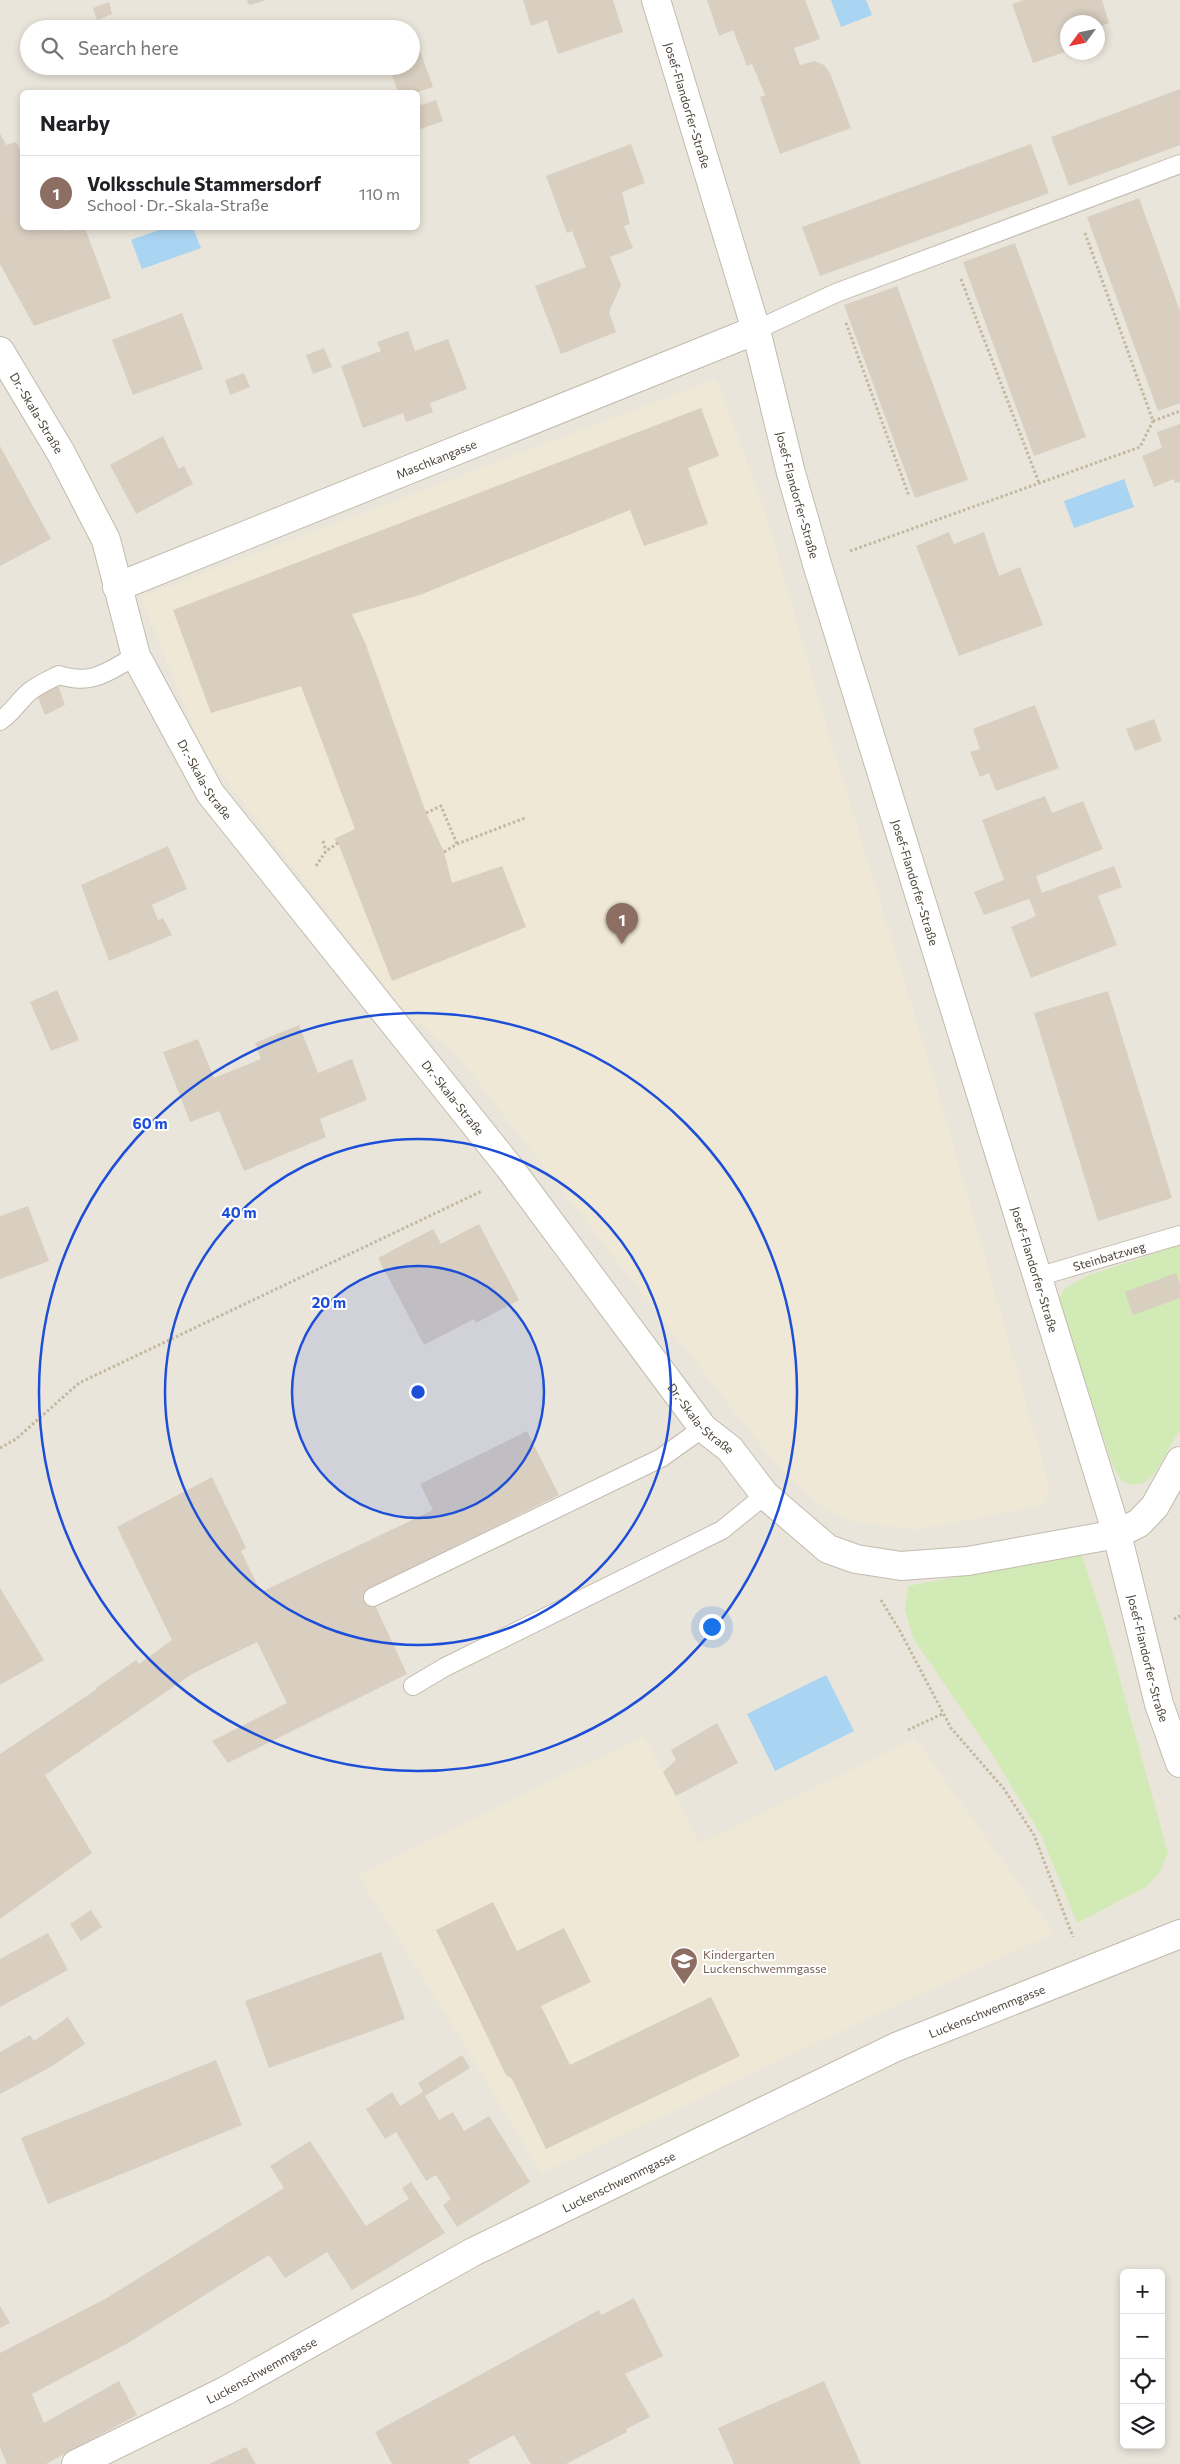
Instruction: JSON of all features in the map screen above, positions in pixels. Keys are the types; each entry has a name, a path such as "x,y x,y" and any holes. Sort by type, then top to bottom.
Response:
{"street":[{"name":"Josef-Flandorfer-Straße","path":"656,0 756,330 790,473 817,564 1117,1534 1158,1704 1180,1763"},
{"name":"Maschkangasse","path":"117,587 756,330"},
{"name":"Dr.-Skala-Straße","path":"0,351 61,453 106,540 136,656 210,792 509,1167 703,1428 730,1449 766,1495 828,1549 856,1559 901,1566 968,1561 1117,1534"},
{"path":"1117,1534 1139,1522 1155,1506 1180,1461"},
{"name":"Luckenschwemmgasse","path":"76,2464 224,2391 473,2252 896,2047 1080,1972 1180,1934"}],"lane":[{"path":"756,330 836,293 1180,164"},
{"path":"0,721 12,713 28,693 44,682 59,675 76,681 95,678 136,656"},
{"name":"Steinbatzweg","path":"1037,1276 1180,1235"},
{"path":"373,1597 661,1458 703,1428"},
{"path":"413,1686 454,1663 722,1530 766,1495"}],"path":[{"path":"1074,204 1153,421"},
{"path":"952,250 954,262 1039,483"},
{"path":"836,293 909,496"},
{"path":"817,564 1140,447 1153,421 1180,411"},
{"path":"426,813 441,806 457,844"},
{"path":"444,852 457,844 525,818"},
{"path":"323,841 326,850"},
{"path":"0,1448 16,1439 79,1383 482,1191 509,1167"},
{"path":"856,1559 900,1631 951,1728 1004,1789 1034,1835 1071,1928 1080,1972"},
{"path":"908,1730 942,1714"}],"shaded area":[{"path":"0,0 1180,0 1180,2464 0,2464"},
{"path":"716,379 765,511 821,708 941,1102 1050,1488 1043,1505 916,1530 851,1521 825,1509 777,1466 459,1058 399,1005 201,747 141,597"},
{"name":"Kindergarten Luckenschwemmgasse","path":"644,1736 700,1843 915,1739 1054,1933 828,2037 541,2174 467,2048 358,1875"}],"green space":[{"path":"1180,1245 1180,1429 1155,1473 1144,1483 1133,1485 1122,1481 1112,1464 1059,1299 1064,1289 1087,1276"},
{"path":"1081,1553 1104,1622 1168,1853 1160,1872 1146,1887 1077,1923 1041,1835 992,1754 913,1638 905,1610 908,1586"}],"water":[{"path":"831,0 866,0 872,15 841,27"},
{"path":"158,230 194,230 201,248 142,269 131,240"},
{"path":"1124,479 1134,507 1074,528 1064,501"},
{"path":"826,1675 854,1731 775,1771 747,1714"}],"building":[{"path":"247,0 263,0 264,1 249,5"},
{"path":"523,0 613,0 623,32 558,54 547,20 531,26"},
{"path":"707,0 805,0 820,39 794,48 800,65 814,61 824,65 830,73 851,128 780,154 760,97 765,95 752,64 747,66 733,30 719,36"},
{"path":"1024,0 1102,0 1109,23 1105,24 1105,15 1060,15 1060,54 1033,63 1012,4"},
{"path":"109,2 112,14 97,20 93,8"},
{"path":"420,50 433,87 420,91 397,90 392,75 420,75"},
{"path":"1180,89 1180,145 1069,186 1051,137"},
{"path":"436,100 443,121 420,129 420,105"},
{"path":"0,133 6,145 16,142 20,149 20,230 86,230 111,298 34,326 0,264"},
{"path":"631,144 645,183 622,192 630,224 624,226 633,248 610,257 621,285 609,312 616,332 561,354 535,286 586,267 572,231 567,233 546,176"},
{"path":"1031,144 1049,193 820,276 802,227"},
{"path":"1139,198 1180,311 1180,403 1158,411 1087,217"},
{"path":"1015,243 1086,437 1034,456 963,262"},
{"path":"897,286 968,480 915,498 844,305"},
{"path":"182,313 203,369 133,395 112,340"},
{"path":"408,331 415,351 448,339 467,389 430,403 433,412 406,422 403,413 363,428 341,366 381,351 377,342"},
{"path":"324,348 332,367 313,374 306,355"},
{"path":"244,373 250,387 230,395 225,380"},
{"path":"701,408 719,456 688,468 708,524 644,546 630,510 420,595 352,614 366,645 426,813 444,852 452,883 502,866 526,927 392,981 338,843 334,839 355,829 301,686 211,713 173,610"},
{"path":"1180,424 1180,482 1175,483 1174,479 1154,487 1142,456 1162,448 1157,432"},
{"path":"163,436 179,469 184,466 193,484 136,514 110,465"},
{"path":"0,446 51,539 0,566"},
{"path":"949,532 954,544 984,532 999,576 1020,567 1043,625 959,656 916,546"},
{"path":"57,682 65,705 45,715 36,692"},
{"path":"1035,705 1059,768 996,791 989,773 980,777 970,752 980,749 973,729"},
{"path":"1154,719 1162,741 1135,751 1126,729"},
{"path":"1045,796 1052,813 1083,801 1103,849 1036,876 1042,893 1114,866 1122,887 1098,896 1117,945 1031,978 1011,927 1036,916 1029,899 984,915 974,892 1004,880 982,820"},
{"path":"168,846 187,889 152,905 158,920 163,918 172,935 109,961 81,885"},
{"path":"57,990 79,1040 51,1051 30,1002"},
{"path":"1108,991 1172,1198 1098,1221 1034,1013"},
{"path":"299,1025 318,1073 352,1059 367,1100 320,1119 326,1137 244,1171 219,1111 190,1122 163,1052 198,1039 214,1078 261,1059 255,1043"},
{"path":"28,1206 49,1261 0,1279 0,1216"},
{"path":"479,1224 519,1300 476,1323 474,1319 424,1345 378,1258 433,1229 441,1244"},
{"path":"1176,1273 1180,1284 1180,1298 1133,1315 1125,1292"},
{"path":"527,1431 559,1495 368,1590 407,1674 228,1763 212,1741 287,1703 257,1642 192,1674 45,1775 92,1853 0,1919 0,1754 97,1689 136,1660 139,1664 172,1640 117,1527 212,1477 246,1548 241,1551 261,1592 433,1510 420,1484"},
{"path":"0,1588 44,1660 0,1685"},
{"path":"717,1723 738,1763 676,1796 663,1772 676,1760 671,1750"},
{"path":"493,1902 517,1951 564,1928 591,1982 541,2006 570,2065 711,1997 740,2056 546,2149 512,2079 506,2075 436,1930"},
{"path":"91,1910 102,1927 81,1941 70,1924"},
{"path":"48,1933 68,1970 0,2007 0,1959"},
{"path":"381,1952 405,2019 269,2068 245,2001"},
{"path":"68,2017 85,2044 49,2068 0,2094 0,2052 30,2035 34,2041"},
{"path":"462,2055 470,2068 425,2096 439,2120 453,2112 464,2131 489,2116 530,2182 457,2227 443,2205 451,2199 436,2175 426,2181 396,2132 385,2139 366,2109 392,2092 400,2106 423,2092 418,2083"},
{"path":"216,2060 242,2125 48,2204 21,2138"},
{"path":"310,2141 366,2226 409,2199 402,2188 411,2182 445,2233 352,2290 327,2252 285,2278 269,2255 128,2343 32,2394 44,2423 119,2381 137,2415 46,2464 7,2464 0,2448 0,2353 105,2299 284,2188 270,2166"},
{"path":"634,2298 663,2356 625,2374 650,2417 626,2429 627,2432 566,2464 531,2464 514,2435 468,2460 470,2463 468,2464 392,2464 375,2432 599,2310 601,2315"},
{"path":"0,2306 10,2323 0,2328"},
{"path":"824,2381 861,2464 734,2464 718,2428"},
{"path":"246,2447 256,2464 209,2464"}],"place":[{"name":"Volksschule Stammersdorf","path":"622,944"},
{"name":"Kindergarten Luckenschwemmgasse","path":"684,1985"}]}
